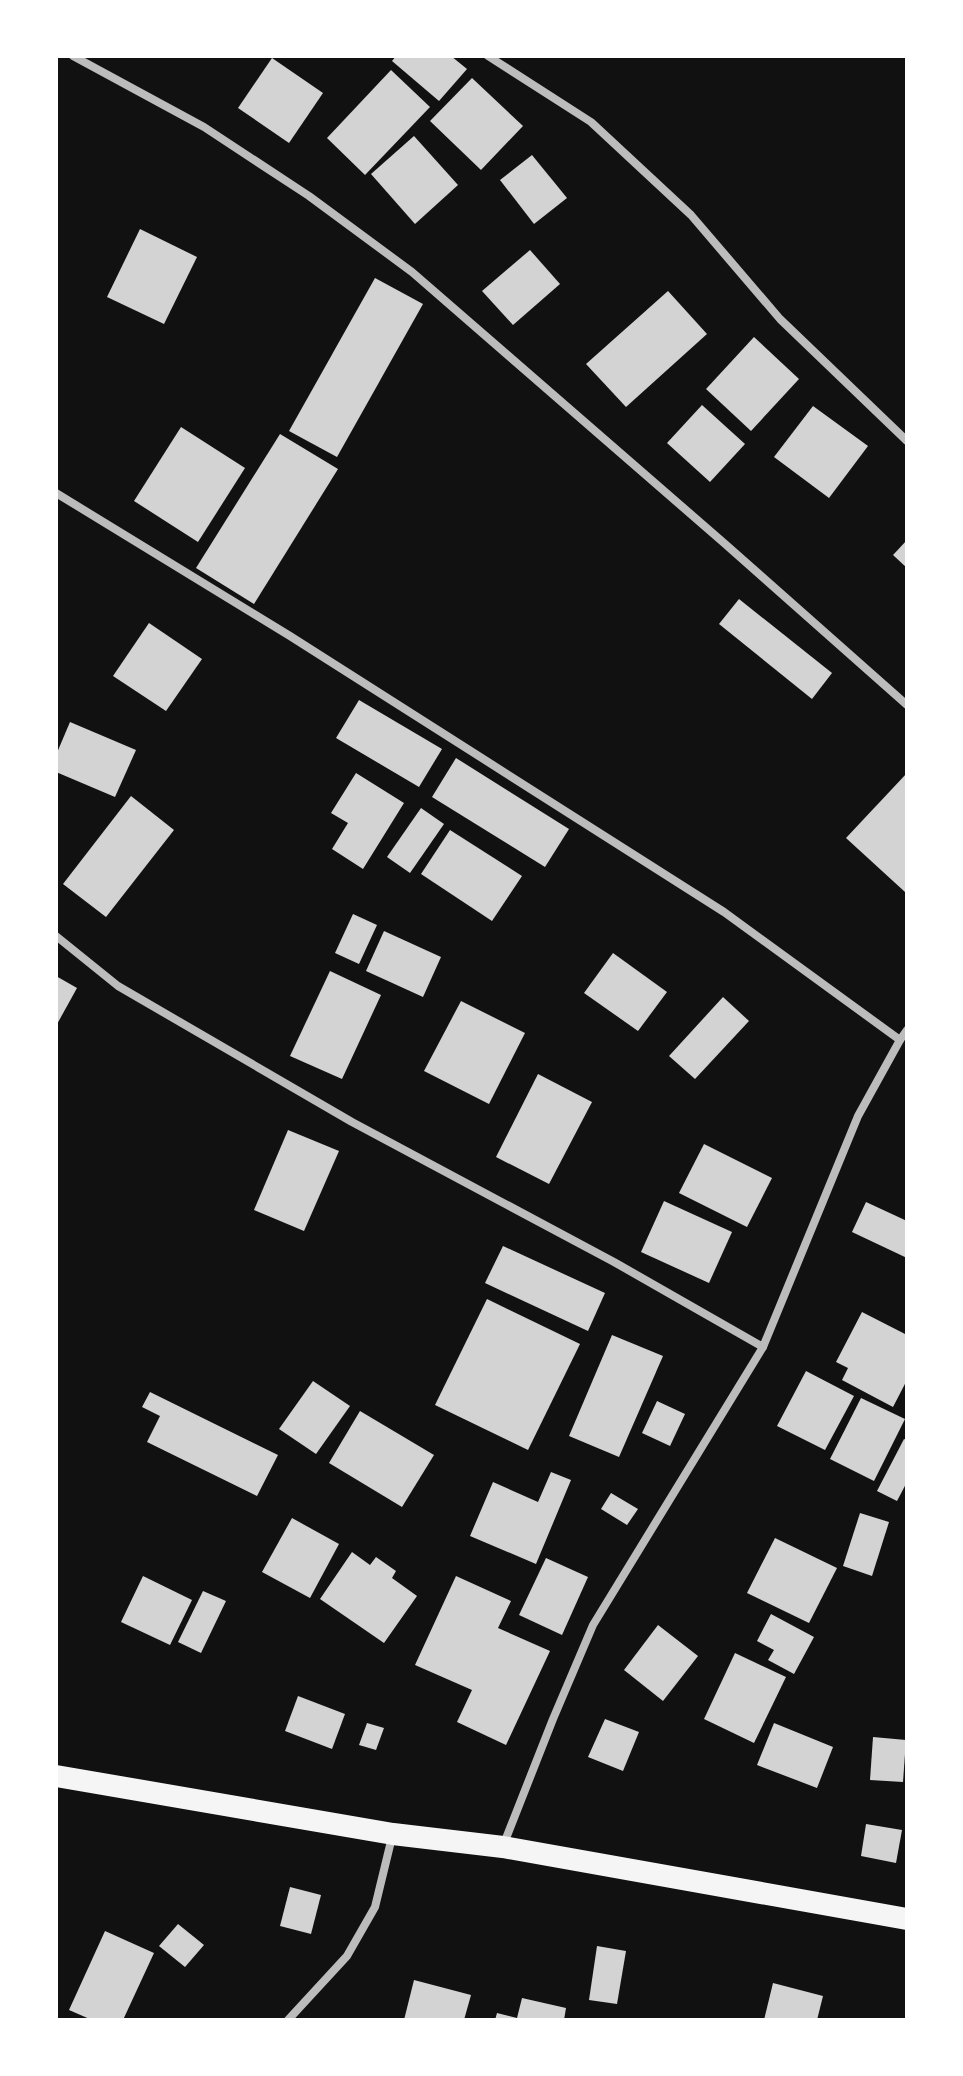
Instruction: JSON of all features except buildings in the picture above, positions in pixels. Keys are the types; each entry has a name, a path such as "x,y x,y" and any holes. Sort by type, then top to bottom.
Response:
{"highway":[{"path":"56,1776 393,1834 503,1847 907,1919"}],"street":[{"path":"73,56 204,127 309,196 412,272 907,705"},
{"path":"488,56 591,122 691,215 780,319 907,441"},
{"path":"56,493 290,636 724,912 900,1040"},
{"path":"56,936 118,986 352,1122 614,1262 763,1347"},
{"path":"503,1847 593,1625 763,1347 858,1116 907,1030"},
{"path":"288,2020 347,1956 375,1907 393,1834"}]}
